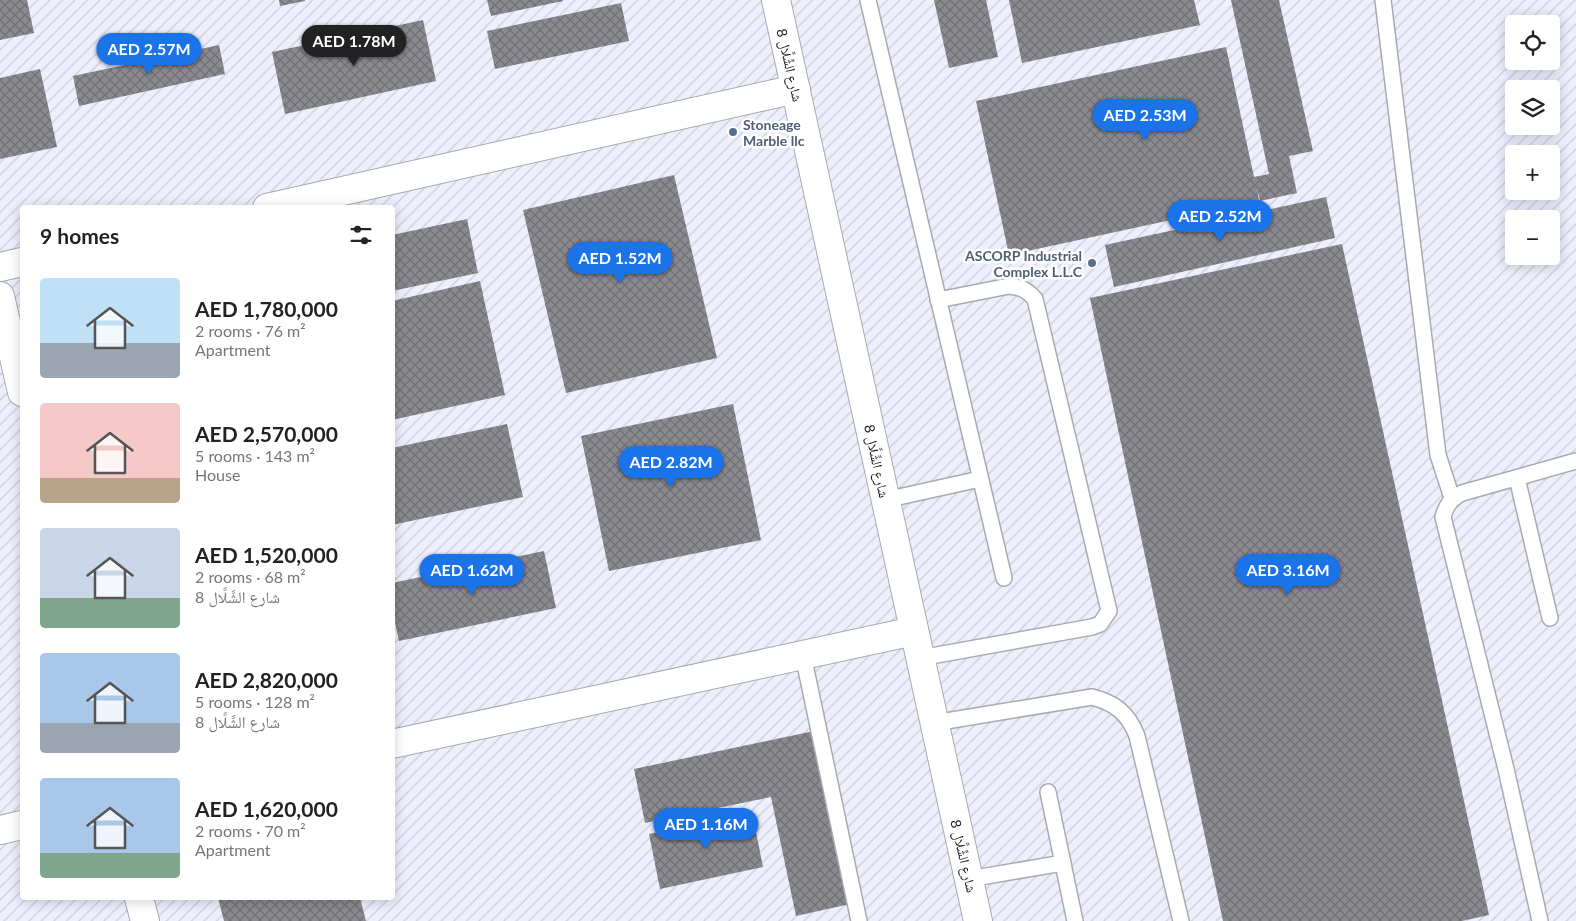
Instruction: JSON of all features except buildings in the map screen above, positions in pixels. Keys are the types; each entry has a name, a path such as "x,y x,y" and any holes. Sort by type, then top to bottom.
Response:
{"street":[{"name":"شارع الشَّلَّال 8","path":"776,0 978,921"},
{"path":"280,205 796,89"},
{"path":"0,267 20,262"},
{"path":"0,296 20,383"},
{"path":"395,743 914,631"},
{"path":"0,830 20,825"},
{"path":"140,900 145,921"}],"lane":[{"path":"868,0 1004,578"},
{"path":"1383,0 1438,455 1452,498"},
{"path":"920,658 1092,627 1100,624 1109,611 1035,299 1028,291 1019,287 1009,286 938,300"},
{"path":"1540,921 1506,769 1444,527 1443,516 1446,506 1452,498 1462,493 1576,461"},
{"path":"1517,478 1550,618"},
{"path":"885,500 980,479"},
{"path":"803,655 859,921"},
{"path":"934,723 1092,697 1107,701 1121,709 1131,721 1137,736 1181,921"},
{"path":"1048,792 1075,921"},
{"path":"969,879 1063,863"}],"shaded area":[{"path":"0,0 1576,0 1576,921 0,921"}],"place":[{"name":"Stoneage Marble llc","path":"733,132"},
{"name":"ASCORP Industrial Complex L.L.C","path":"1092,263"}]}
